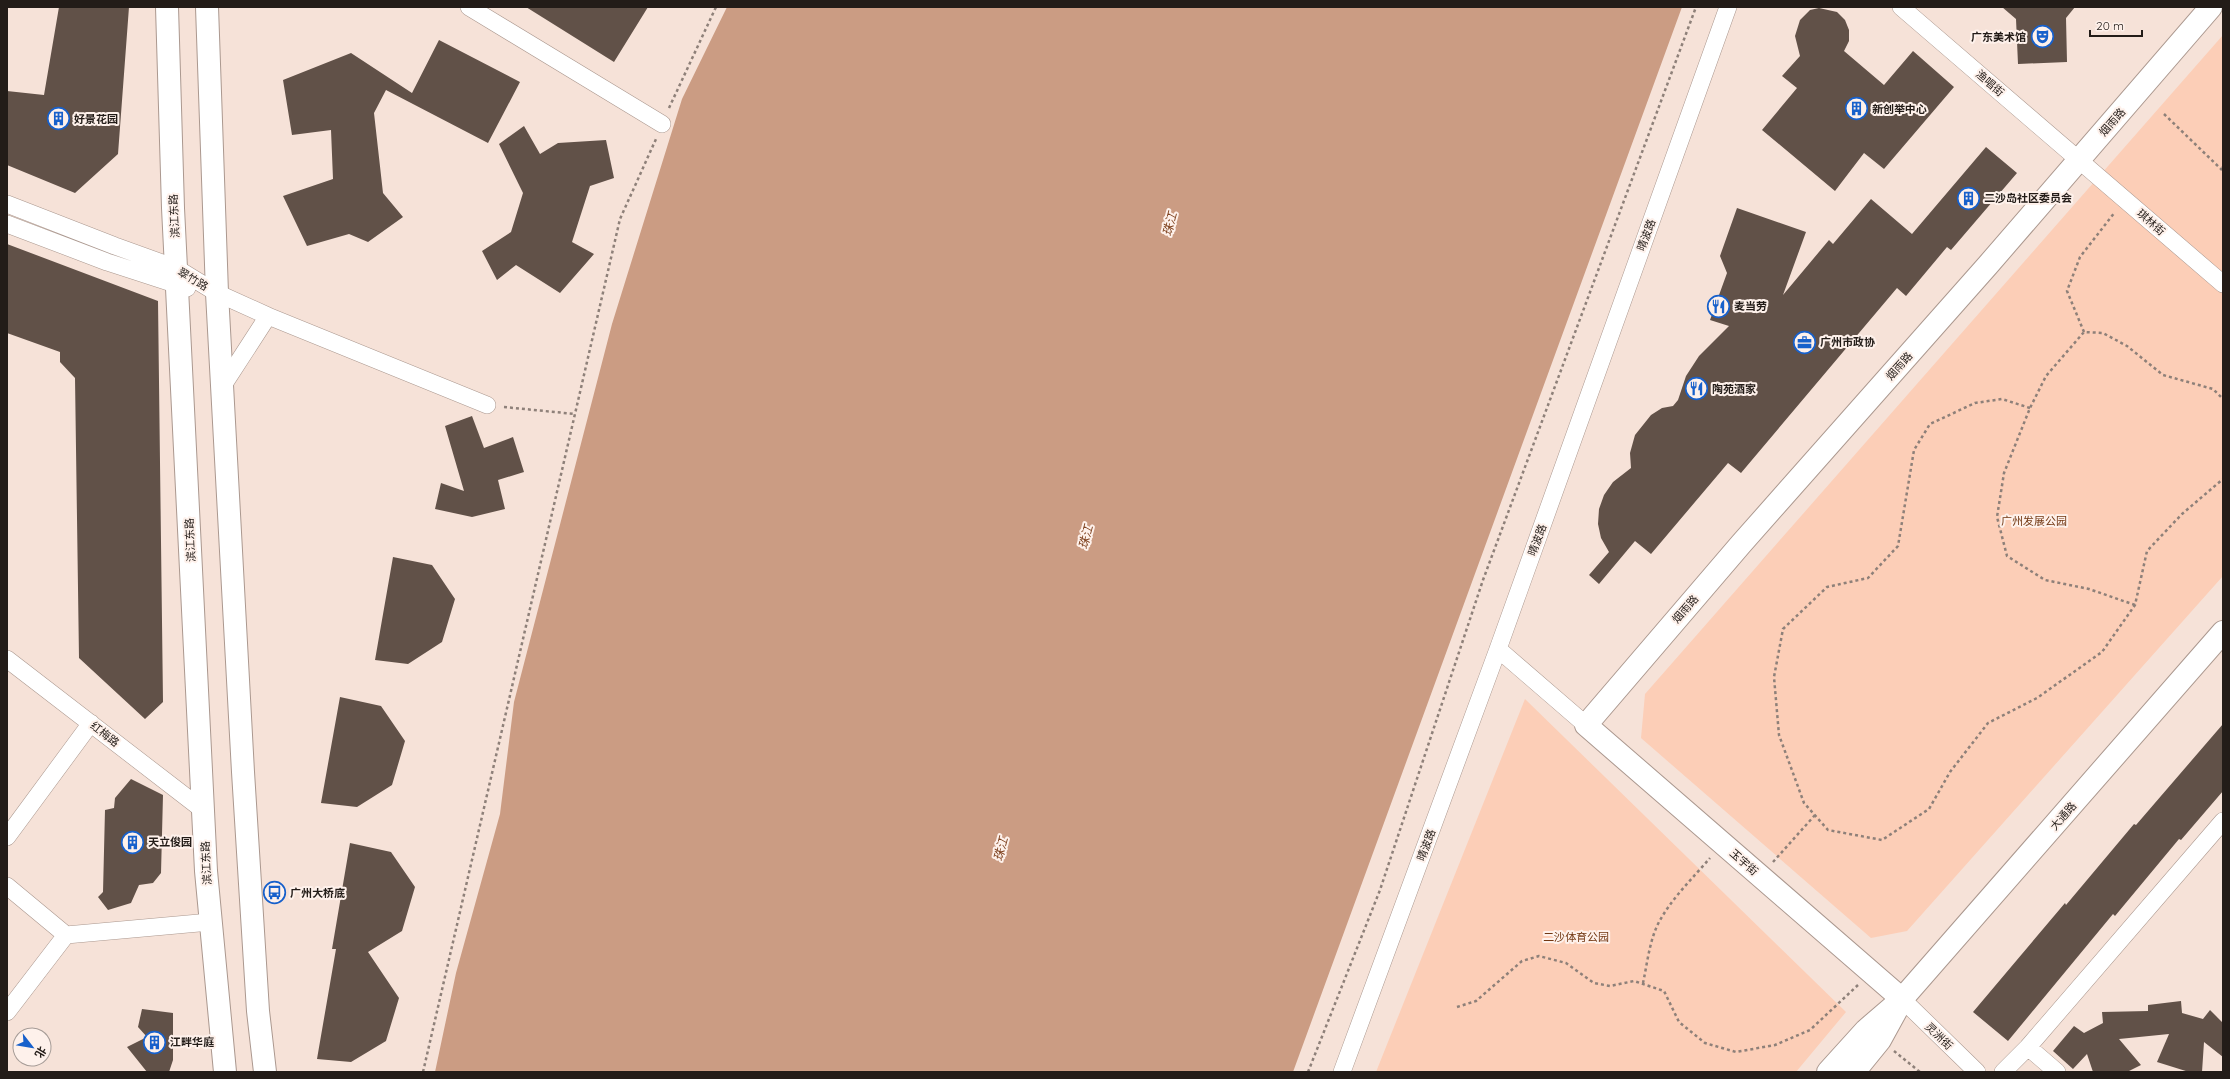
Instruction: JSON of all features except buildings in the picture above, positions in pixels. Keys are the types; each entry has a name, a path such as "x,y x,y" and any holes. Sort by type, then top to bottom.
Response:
{"main road":[{"name":"滨江东路","path":"167,7 177,277 203,810 210,922 225,1072"},
{"path":"207,7 217,293 222,386 251,912 258,1011 265,1072"},
{"name":"烟雨路","path":"1586,725 1761,521 1988,265 2212,7"},
{"name":"大通路","path":"1828,1072 1866,1030 1902,999 2223,632"},
{"name":"玉宇街","path":"1586,725 1902,999"},
{"name":"大通路","path":"1854,1072 1880,1040 1902,999"}],"street":[{"path":"469,7 662,124"},
{"name":"晴波路","path":"1342,1072 1498,649 1728,7"},
{"name":"渔唱街","path":"1901,7 2079,159"},
{"name":"琪林街","path":"2079,159 2223,284"},
{"name":"翠竹路","path":"7,204 114,246 177,277 487,406"},
{"name":"翠竹路","path":"7,224 177,277"},
{"path":"222,386 268,316"},
{"path":"1498,649 1586,725"},
{"name":"红梅路","path":"7,659 203,810"},
{"path":"7,837 91,723"},
{"path":"2003,1072 2028,1047 2223,821"},
{"path":"7,886 66,935 210,922"},
{"path":"7,1012 66,935"},
{"name":"灵洲街","path":"1902,999 1977,1072"},
{"path":"2028,1047 2057,1072"}],"path":[{"path":"423,1072 620,219 716,7"},
{"path":"1308,1072 1380,890 1483,580 1696,7"},
{"path":"2164,114 2222,171"},
{"path":"2222,171 2223,166"},
{"path":"2084,332 2067,291 2080,257 2125,199"},
{"path":"2084,332 2103,333 2127,346 2163,375 2213,389 2223,399"},
{"path":"2084,332 2046,376 2030,408 2004,474 1997,517 2007,556 2045,580 2089,589 2135,605"},
{"path":"2030,408 2002,399 1975,403 1930,424 1914,450 1898,546 1868,578 1827,587 1783,629 1774,677 1779,735 1804,803 1828,830 1882,840 1929,809 1950,772 1988,723 2037,698 2102,652 2135,605 2147,551 2182,514 2223,479"},
{"path":"487,406 575,414"},
{"path":"1760,876 1815,815"},
{"path":"1643,983 1649,951 1657,926 1676,898 1710,858"},
{"path":"1457,1007 1476,1001 1522,961 1539,956 1566,963 1594,983 1610,986 1634,981 1664,991 1679,1022 1706,1043 1736,1052 1775,1046 1810,1030 1871,972"},
{"path":"1880,1040 1920,1072"}],"green space":[{"name":"广州发展公园","path":"2223,35 2223,576 1907,931 1871,938 1641,738 1645,694"},
{"name":"二沙体育公园","path":"1525,699 1846,1012 1796,1072 1376,1072"}],"water":[{"name":"珠江","path":"727,7 1682,7 1293,1072 435,1072 456,973 500,814 514,702 612,324 682,99"}],"place":[{"name":"广东美术馆","path":"2042,37"},
{"name":"新创举中心","path":"1857,109"},
{"name":"好景花园","path":"59,119"},
{"name":"二沙岛社区委员会","path":"1969,198"},
{"name":"麦当劳","path":"1718,306"},
{"name":"广州市政协","path":"1804,342"},
{"name":"陶苑酒家","path":"1696,389"},
{"name":"天立俊园","path":"133,842"},
{"name":"广州大桥底","path":"274,893"},
{"name":"江畔华庭","path":"155,1042"}]}
